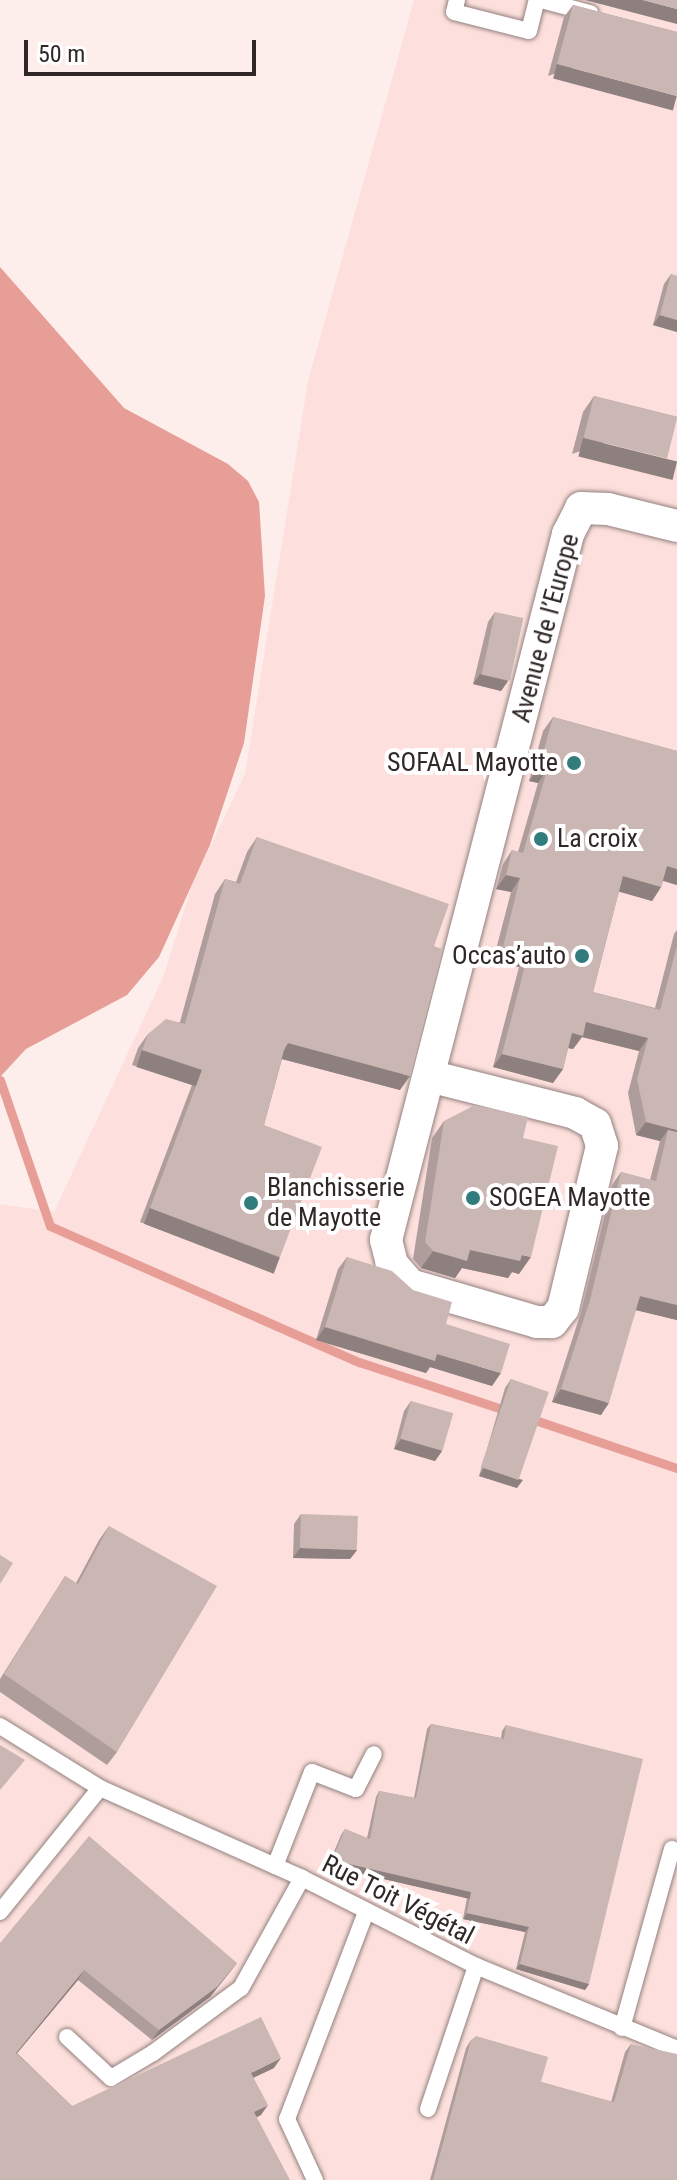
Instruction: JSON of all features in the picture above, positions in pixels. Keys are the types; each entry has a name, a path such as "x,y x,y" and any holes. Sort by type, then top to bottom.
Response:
{"street":[{"name":"Avenue de l’Europe","path":"429,1076 575,1113 595,1124 602,1146 563,1308 552,1322 410,1285 392,1264 386,1240 568,534 581,508 677,526"}],"lane":[{"path":"457,0 454,12 529,31 539,0 601,16"},
{"name":"Rue Toit Végétal","path":"0,1726 100,1788 302,1878 476,1966 677,2049"},
{"path":"275,1866 312,1772 356,1789 374,1754"},
{"path":"0,1912 100,1788"},
{"path":"622,2028 672,1849"},
{"path":"67,2037 111,2078 153,2053 241,1988 302,1878"},
{"path":"315,2180 287,2119 366,1912"},
{"path":"428,2109 476,1966"}],"shaded area":[{"path":"414,0 677,0 677,2180 0,2180 0,1204 54,1212 164,975 192,885 245,774 308,381"},
{"path":"0,267 124,408 228,464 248,481 259,502 265,596 244,743 210,845 159,957 127,995 26,1049 0,1077"}],"building":[{"path":"643,0 677,0 677,9"},
{"path":"573,5 677,32 677,96 557,64"},
{"path":"671,274 677,276 677,320 660,315"},
{"path":"594,396 677,417 667,459 584,438"},
{"path":"495,612 523,618 510,681 482,675"},
{"path":"553,717 677,751 677,869 667,866 661,887 623,876 593,992 660,1010 677,946 677,1130 646,1122 637,1079 648,1038 586,1022 583,1036 572,1033 563,1069 502,1054 528,954 503,947 520,878 506,875 512,850 523,853 547,770 539,768"},
{"path":"257,837 449,904 434,946 442,949 410,1076 288,1043 284,1050 264,1125 322,1147 280,1257 150,1208 202,1070 142,1050 148,1034 166,1019 185,1024 225,879 240,884"},
{"path":"475,1105 528,1117 523,1138 558,1146 531,1257 522,1255 520,1261 470,1250 467,1261 433,1251 425,1242 444,1121"},
{"path":"668,1130 677,1132 677,1305 640,1296 609,1403 561,1389 590,1300 621,1172 656,1181"},
{"path":"347,1257 392,1271 413,1290 452,1302 446,1324 510,1344 501,1373 437,1354 435,1361 325,1327"},
{"path":"511,1379 549,1392 519,1480 481,1467"},
{"path":"411,1401 453,1413 443,1451 400,1438"},
{"path":"301,1514 358,1516 357,1550 300,1548"},
{"path":"109,1526 217,1586 117,1752 4,1674 65,1576 78,1584"},
{"path":"0,1555 13,1563 0,1584"},
{"path":"431,1724 504,1739 506,1725 643,1759 589,1984 520,1964 529,1927 467,1913 471,1892 332,1860 345,1829 370,1839 379,1791 416,1798"},
{"path":"0,1745 25,1760 0,1790"},
{"path":"89,1836 237,1963 217,1987 159,2030 84,1970 16,2053 72,2106 261,2017 281,2058 251,2073 268,2105 254,2112 290,2180 0,2180 0,1943"},
{"path":"476,2036 548,2057 541,2082 614,2102 631,2044 677,2054 677,2180 433,2180 471,2040"}],"waterway":[{"path":"0,1080 50,1226 359,1362 511,1412"},
{"path":"529,1418 677,1468"}],"place":[{"name":"SOFAAL Mayotte","path":"574,763"},
{"name":"La croix","path":"541,839"},
{"name":"Occas’auto","path":"582,956"},
{"name":"SOGEA Mayotte","path":"473,1198"},
{"name":"Blanchisserie de Mayotte","path":"251,1203"}]}
